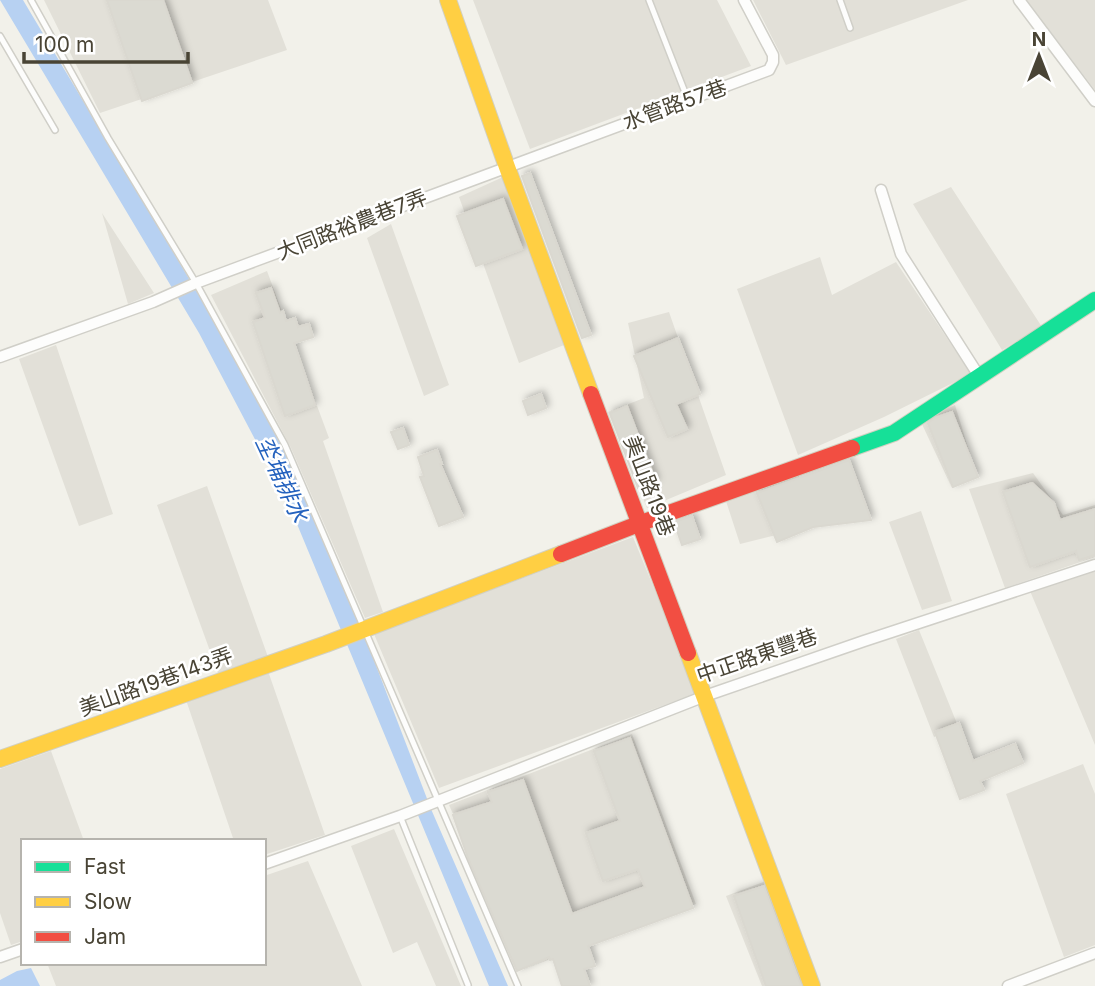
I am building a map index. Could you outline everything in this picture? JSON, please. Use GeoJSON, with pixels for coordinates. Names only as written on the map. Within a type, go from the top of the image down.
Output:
{"type":"FeatureCollection","features":[{"type":"Feature","properties":{"kind":"street","name":"美山路19巷"},"geometry":{"type":"LineString","coordinates":[[448,0],[507,167],[812,986]]}},
{"type":"Feature","properties":{"kind":"street","name":"水管路57巷"},"geometry":{"type":"LineString","coordinates":[[507,167],[769,70],[773,55],[744,0]]}},
{"type":"Feature","properties":{"kind":"street"},"geometry":{"type":"LineString","coordinates":[[1019,0],[1095,101]]}},
{"type":"Feature","properties":{"kind":"street","name":"大同路裕農巷7弄"},"geometry":{"type":"LineString","coordinates":[[0,357],[153,302],[507,167]]}},
{"type":"Feature","properties":{"kind":"street"},"geometry":{"type":"LineString","coordinates":[[881,190],[901,254],[979,376]]}},
{"type":"Feature","properties":{"kind":"street"},"geometry":{"type":"LineString","coordinates":[[365,629],[640,523],[894,433],[1095,300]]}},
{"type":"Feature","properties":{"kind":"street","name":"中正路東豐巷"},"geometry":{"type":"LineString","coordinates":[[266,863],[400,816],[705,696],[1095,565]]}},
{"type":"Feature","properties":{"kind":"street","name":"美山路19巷143弄"},"geometry":{"type":"LineString","coordinates":[[0,759],[365,629]]}},
{"type":"Feature","properties":{"kind":"street"},"geometry":{"type":"LineString","coordinates":[[0,957],[21,950]]}},
{"type":"Feature","properties":{"kind":"street"},"geometry":{"type":"LineString","coordinates":[[1008,986],[1095,953]]}},
{"type":"Feature","properties":{"kind":"lane"},"geometry":{"type":"LineString","coordinates":[[31,0],[108,138],[196,284],[285,445],[518,986]]}},
{"type":"Feature","properties":{"kind":"lane"},"geometry":{"type":"LineString","coordinates":[[649,0],[688,100]]}},
{"type":"Feature","properties":{"kind":"lane"},"geometry":{"type":"LineString","coordinates":[[840,0],[850,28]]}},
{"type":"Feature","properties":{"kind":"lane"},"geometry":{"type":"LineString","coordinates":[[0,36],[55,130]]}},
{"type":"Feature","properties":{"kind":"lane"},"geometry":{"type":"LineString","coordinates":[[400,816],[468,985]]}},
{"type":"Feature","properties":{"kind":"shaded area"},"geometry":{"type":"Polygon","coordinates":[[[44,0],[268,0],[287,50],[100,113],[44,0]]]}},
{"type":"Feature","properties":{"kind":"shaded area"},"geometry":{"type":"Polygon","coordinates":[[[473,0],[717,0],[751,66],[530,149],[473,0]]]}},
{"type":"Feature","properties":{"kind":"shaded area"},"geometry":{"type":"Polygon","coordinates":[[[753,0],[968,0],[786,65],[753,0]]]}},
{"type":"Feature","properties":{"kind":"shaded area"},"geometry":{"type":"Polygon","coordinates":[[[1026,0],[1095,0],[1095,90],[1026,0]]]}},
{"type":"Feature","properties":{"kind":"shaded area"},"geometry":{"type":"Polygon","coordinates":[[[503,177],[564,345],[519,363],[459,197],[503,177]]]}},
{"type":"Feature","properties":{"kind":"shaded area"},"geometry":{"type":"Polygon","coordinates":[[[951,187],[1042,327],[1002,350],[913,204],[951,187]]]}},
{"type":"Feature","properties":{"kind":"shaded area"},"geometry":{"type":"Polygon","coordinates":[[[102,213],[154,293],[128,304],[102,213]]]}},
{"type":"Feature","properties":{"kind":"shaded area"},"geometry":{"type":"Polygon","coordinates":[[[391,224],[449,385],[424,396],[367,238],[391,224]]]}},
{"type":"Feature","properties":{"kind":"shaded area"},"geometry":{"type":"Polygon","coordinates":[[[820,257],[832,295],[896,262],[971,374],[798,455],[737,289],[820,257]]]}},
{"type":"Feature","properties":{"kind":"shaded area"},"geometry":{"type":"Polygon","coordinates":[[[267,271],[329,438],[323,441],[383,612],[365,618],[291,448],[211,295],[267,271]]]}},
{"type":"Feature","properties":{"kind":"shaded area"},"geometry":{"type":"Polygon","coordinates":[[[669,312],[726,475],[647,508],[608,412],[644,398],[628,323],[669,312]]]}},
{"type":"Feature","properties":{"kind":"shaded area"},"geometry":{"type":"Polygon","coordinates":[[[56,345],[113,514],[79,526],[19,359],[56,345]]]}},
{"type":"Feature","properties":{"kind":"shaded area"},"geometry":{"type":"Polygon","coordinates":[[[955,405],[977,477],[952,488],[920,420],[955,405]]]}},
{"type":"Feature","properties":{"kind":"shaded area"},"geometry":{"type":"Polygon","coordinates":[[[797,471],[816,525],[740,544],[725,498],[797,471]]]}},
{"type":"Feature","properties":{"kind":"shaded area"},"geometry":{"type":"Polygon","coordinates":[[[1033,473],[1063,515],[1095,505],[1095,557],[1005,588],[969,489],[1033,473]]]}},
{"type":"Feature","properties":{"kind":"shaded area"},"geometry":{"type":"Polygon","coordinates":[[[207,486],[268,657],[218,673],[157,505],[207,486]]]}},
{"type":"Feature","properties":{"kind":"shaded area"},"geometry":{"type":"Polygon","coordinates":[[[921,511],[952,601],[922,610],[889,522],[921,511]]]}},
{"type":"Feature","properties":{"kind":"shaded area"},"geometry":{"type":"Polygon","coordinates":[[[633,537],[697,693],[439,788],[374,634],[633,537]]]}},
{"type":"Feature","properties":{"kind":"shaded area"},"geometry":{"type":"Polygon","coordinates":[[[1095,570],[1095,745],[1030,591],[1095,570]]]}},
{"type":"Feature","properties":{"kind":"shaded area"},"geometry":{"type":"Polygon","coordinates":[[[919,630],[958,726],[934,737],[896,639],[919,630]]]}},
{"type":"Feature","properties":{"kind":"shaded area"},"geometry":{"type":"Polygon","coordinates":[[[268,671],[325,835],[266,854],[266,839],[233,839],[186,700],[268,671]]]}},
{"type":"Feature","properties":{"kind":"shaded area"},"geometry":{"type":"Polygon","coordinates":[[[632,734],[696,904],[524,969],[449,805],[632,734]]]}},
{"type":"Feature","properties":{"kind":"shaded area"},"geometry":{"type":"Polygon","coordinates":[[[51,751],[83,839],[21,839],[21,942],[11,945],[0,913],[0,769],[51,751]]]}},
{"type":"Feature","properties":{"kind":"shaded area"},"geometry":{"type":"Polygon","coordinates":[[[1083,764],[1095,794],[1095,945],[1064,957],[1006,794],[1083,764]]]}},
{"type":"Feature","properties":{"kind":"shaded area"},"geometry":{"type":"Polygon","coordinates":[[[394,829],[461,986],[436,986],[417,942],[393,953],[351,846],[394,829]]]}},
{"type":"Feature","properties":{"kind":"shaded area"},"geometry":{"type":"Polygon","coordinates":[[[308,861],[362,986],[56,986],[48,965],[266,965],[266,875],[308,861]]]}},
{"type":"Feature","properties":{"kind":"shaded area"},"geometry":{"type":"Polygon","coordinates":[[[769,880],[805,986],[762,986],[726,896],[769,880]]]}},
{"type":"Feature","properties":{"kind":"water","name":"坔埔排水"},"geometry":{"type":"Polygon","coordinates":[[[0,0],[23,0],[266,408],[349,595],[431,809],[508,986],[489,986],[287,500],[199,333],[0,0]]]}},
{"type":"Feature","properties":{"kind":"water"},"geometry":{"type":"Polygon","coordinates":[[[31,968],[40,986],[0,986],[0,980],[17,971],[31,968]]]}},
{"type":"Feature","properties":{"kind":"building"},"geometry":{"type":"Polygon","coordinates":[[[107,0],[163,0],[192,83],[142,101],[107,0]]]}},
{"type":"Feature","properties":{"kind":"building"},"geometry":{"type":"Polygon","coordinates":[[[530,173],[591,335],[582,338],[522,176],[530,173]]]}},
{"type":"Feature","properties":{"kind":"building"},"geometry":{"type":"Polygon","coordinates":[[[503,199],[522,249],[476,266],[457,216],[503,199]]]}},
{"type":"Feature","properties":{"kind":"building"},"geometry":{"type":"Polygon","coordinates":[[[271,288],[280,313],[283,311],[286,321],[295,318],[298,327],[309,324],[313,337],[294,343],[315,405],[285,416],[253,322],[265,318],[256,293],[271,288]]]}},
{"type":"Feature","properties":{"kind":"building"},"geometry":{"type":"Polygon","coordinates":[[[678,338],[700,394],[676,404],[687,429],[668,437],[634,356],[678,338]]]}},
{"type":"Feature","properties":{"kind":"building"},"geometry":{"type":"Polygon","coordinates":[[[541,394],[546,408],[528,415],[523,401],[541,394]]]}},
{"type":"Feature","properties":{"kind":"building"},"geometry":{"type":"Polygon","coordinates":[[[627,406],[656,482],[638,488],[610,413],[627,406]]]}},
{"type":"Feature","properties":{"kind":"building"},"geometry":{"type":"Polygon","coordinates":[[[952,412],[978,477],[953,487],[928,423],[952,412]]]}},
{"type":"Feature","properties":{"kind":"building"},"geometry":{"type":"Polygon","coordinates":[[[403,428],[409,445],[398,449],[391,432],[403,428]]]}},
{"type":"Feature","properties":{"kind":"building"},"geometry":{"type":"Polygon","coordinates":[[[437,450],[440,464],[463,517],[439,526],[420,477],[424,476],[418,457],[437,450]]]}},
{"type":"Feature","properties":{"kind":"building"},"geometry":{"type":"Polygon","coordinates":[[[849,460],[871,520],[813,527],[777,542],[757,493],[849,460]]]}},
{"type":"Feature","properties":{"kind":"building"},"geometry":{"type":"Polygon","coordinates":[[[1032,483],[1054,503],[1060,520],[1095,509],[1095,555],[1079,560],[1076,551],[1030,567],[1003,492],[1032,483]]]}},
{"type":"Feature","properties":{"kind":"building"},"geometry":{"type":"Polygon","coordinates":[[[692,516],[700,539],[682,545],[674,522],[692,516]]]}},
{"type":"Feature","properties":{"kind":"building"},"geometry":{"type":"Polygon","coordinates":[[[959,723],[973,761],[1015,744],[1023,763],[980,781],[984,790],[960,799],[935,732],[959,723]]]}},
{"type":"Feature","properties":{"kind":"building"},"geometry":{"type":"Polygon","coordinates":[[[630,738],[693,908],[588,946],[595,966],[584,969],[590,986],[562,986],[553,959],[550,960],[549,957],[517,971],[468,858],[453,815],[492,802],[488,792],[523,780],[572,914],[645,887],[638,869],[603,881],[586,833],[620,821],[594,751],[630,738]]]}},
{"type":"Feature","properties":{"kind":"building"},"geometry":{"type":"Polygon","coordinates":[[[764,886],[801,986],[766,986],[734,896],[764,886]]]}},
{"type":"Feature","properties":{"kind":"traffic: fast"},"geometry":{"type":"LineString","coordinates":[[852,448],[894,433],[1095,300]]}},
{"type":"Feature","properties":{"kind":"traffic: slow"},"geometry":{"type":"LineString","coordinates":[[448,0],[591,394]]}},
{"type":"Feature","properties":{"kind":"traffic: slow"},"geometry":{"type":"LineString","coordinates":[[0,759],[326,644],[561,554]]}},
{"type":"Feature","properties":{"kind":"traffic: slow"},"geometry":{"type":"LineString","coordinates":[[688,653],[812,986]]}},
{"type":"Feature","properties":{"kind":"traffic: jam"},"geometry":{"type":"LineString","coordinates":[[591,394],[688,653]]}},
{"type":"Feature","properties":{"kind":"traffic: jam"},"geometry":{"type":"LineString","coordinates":[[561,554],[852,448]]}}]}
